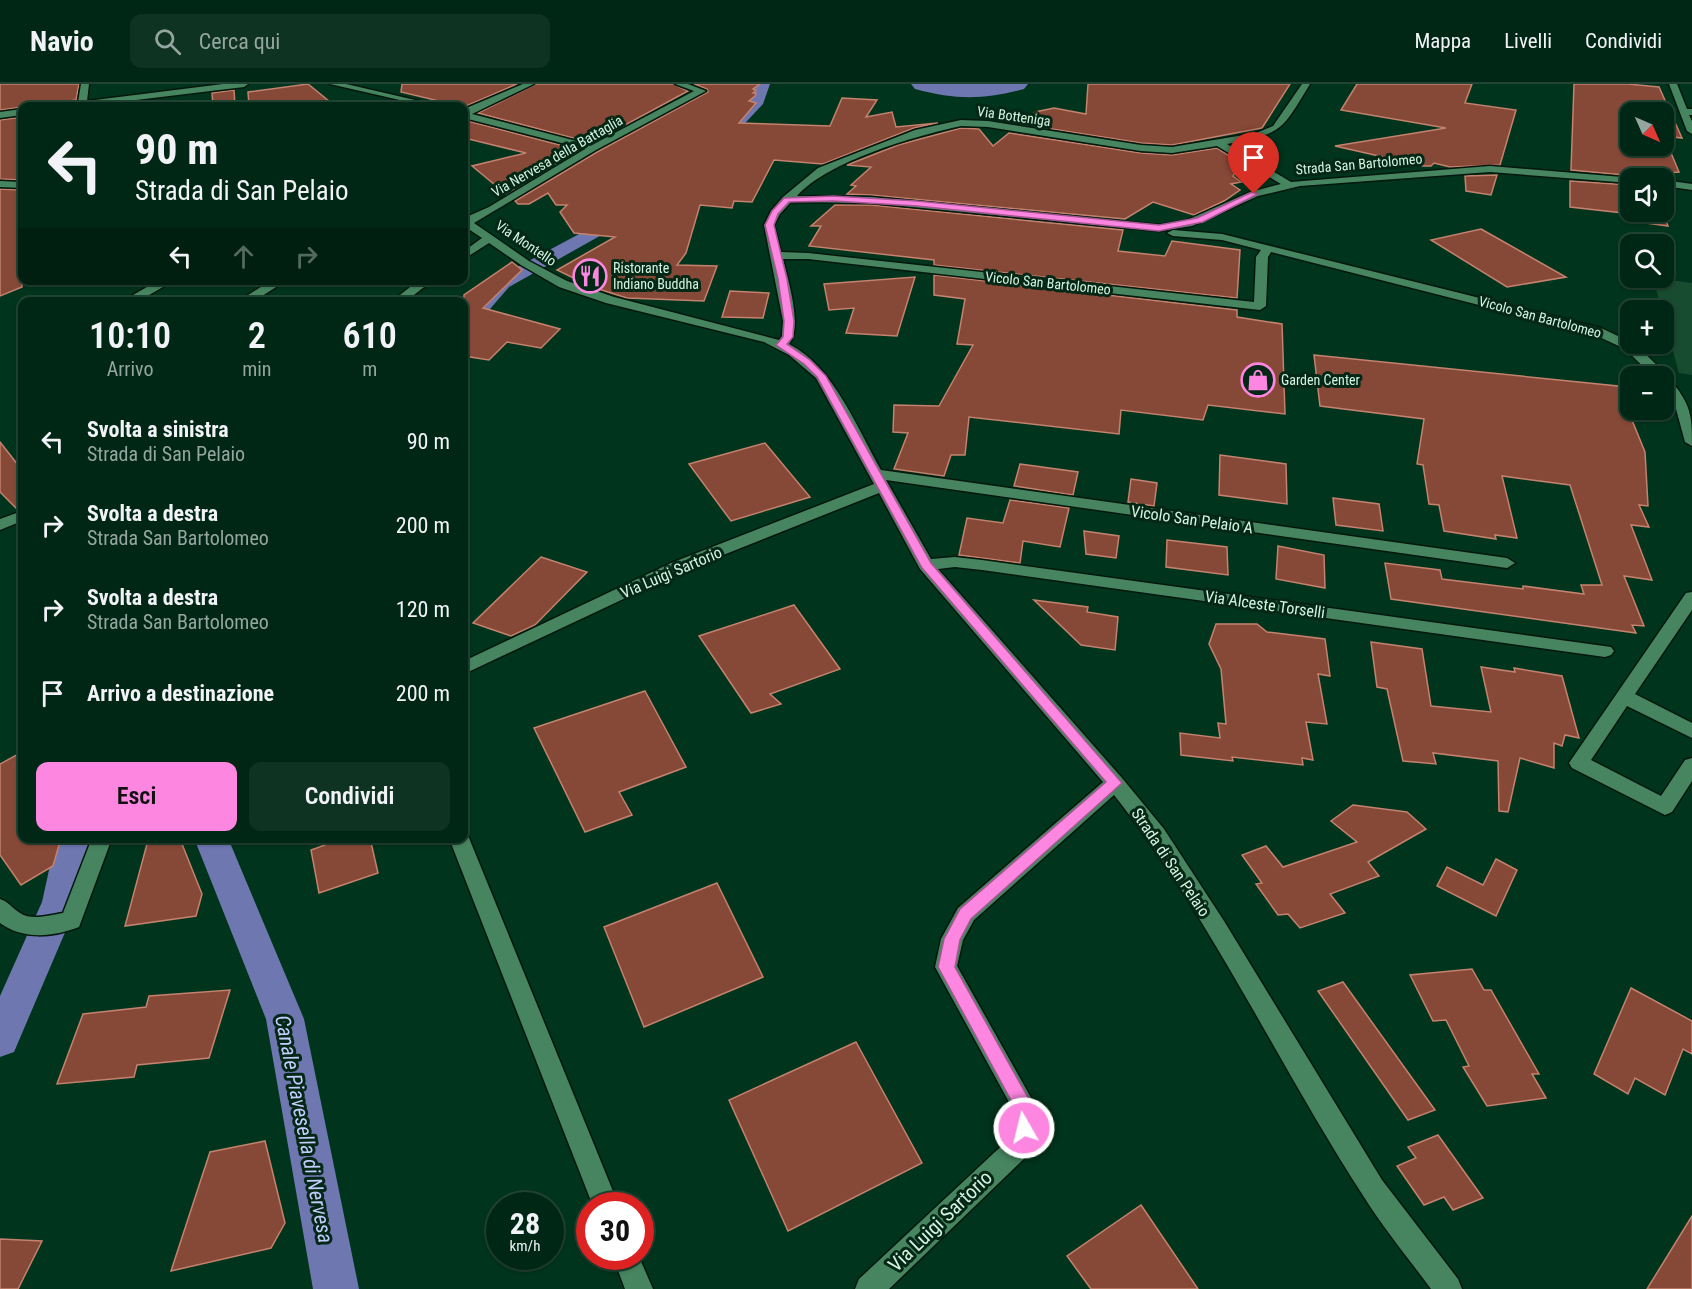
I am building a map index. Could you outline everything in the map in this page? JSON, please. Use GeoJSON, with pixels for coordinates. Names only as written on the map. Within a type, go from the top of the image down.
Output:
{"type":"FeatureCollection","features":[{"type":"Feature","properties":{"kind":"street"},"geometry":{"type":"LineString","coordinates":[[82,102],[85,84]]}},
{"type":"Feature","properties":{"kind":"street"},"geometry":{"type":"LineString","coordinates":[[105,102],[244,84]]}},
{"type":"Feature","properties":{"kind":"street"},"geometry":{"type":"LineString","coordinates":[[334,84],[363,96],[406,102]]}},
{"type":"Feature","properties":{"kind":"street"},"geometry":{"type":"LineString","coordinates":[[468,112],[530,84]]}},
{"type":"Feature","properties":{"kind":"street","name":"Via Nervesa della Battaglia"},"geometry":{"type":"LineString","coordinates":[[468,220],[493,209],[592,148],[702,91],[679,84]]}},
{"type":"Feature","properties":{"kind":"street","name":"Via Botteniga"},"geometry":{"type":"LineString","coordinates":[[787,199],[811,177],[831,165],[905,136],[951,124],[988,124],[1142,148],[1181,149],[1260,135],[1276,128],[1306,84]]}},
{"type":"Feature","properties":{"kind":"street"},"geometry":{"type":"LineString","coordinates":[[1673,84],[1688,112],[1692,131]]}},
{"type":"Feature","properties":{"kind":"street"},"geometry":{"type":"LineString","coordinates":[[0,115],[18,113]]}},
{"type":"Feature","properties":{"kind":"street"},"geometry":{"type":"LineString","coordinates":[[468,116],[592,148]]}},
{"type":"Feature","properties":{"kind":"street"},"geometry":{"type":"LineString","coordinates":[[1218,143],[1289,185]]}},
{"type":"Feature","properties":{"kind":"street","name":"Strada San Bartolomeo"},"geometry":{"type":"LineString","coordinates":[[787,199],[883,201],[1159,228],[1188,224],[1254,194],[1289,185],[1378,176],[1490,169],[1620,179]]}},
{"type":"Feature","properties":{"kind":"street"},"geometry":{"type":"LineString","coordinates":[[0,184],[18,185]]}},
{"type":"Feature","properties":{"kind":"street"},"geometry":{"type":"LineString","coordinates":[[1674,184],[1692,187]]}},
{"type":"Feature","properties":{"kind":"street"},"geometry":{"type":"LineString","coordinates":[[781,345],[788,337],[790,330],[782,279],[769,225],[775,213],[787,199]]}},
{"type":"Feature","properties":{"kind":"street","name":"Via Montello"},"geometry":{"type":"LineString","coordinates":[[468,223],[543,275],[563,284],[610,300],[754,335],[781,345]]}},
{"type":"Feature","properties":{"kind":"street","name":"Vicolo San Bartolomeo"},"geometry":{"type":"LineString","coordinates":[[1133,226],[1143,230],[1222,237],[1597,331],[1630,346],[1650,366]]}},
{"type":"Feature","properties":{"kind":"street"},"geometry":{"type":"LineString","coordinates":[[468,253],[489,238]]}},
{"type":"Feature","properties":{"kind":"street","name":"Vicolo San Bartolomeo"},"geometry":{"type":"LineString","coordinates":[[776,255],[808,256],[1260,306],[1262,257],[1268,248]]}},
{"type":"Feature","properties":{"kind":"street"},"geometry":{"type":"LineString","coordinates":[[137,297],[160,285]]}},
{"type":"Feature","properties":{"kind":"street"},"geometry":{"type":"LineString","coordinates":[[252,297],[272,285]]}},
{"type":"Feature","properties":{"kind":"street"},"geometry":{"type":"LineString","coordinates":[[404,297],[421,285]]}},
{"type":"Feature","properties":{"kind":"street","name":"Strada di San Pelaio"},"geometry":{"type":"LineString","coordinates":[[781,345],[807,362],[821,376],[926,565],[1115,783],[1157,835],[1373,1189],[1448,1289]]}},
{"type":"Feature","properties":{"kind":"street"},"geometry":{"type":"LineString","coordinates":[[1674,393],[1687,416],[1692,442]]}},
{"type":"Feature","properties":{"kind":"street","name":"Vicolo San Pelaio A"},"geometry":{"type":"LineString","coordinates":[[879,480],[1507,563]]}},
{"type":"Feature","properties":{"kind":"street","name":"Via Luigi Sartorio"},"geometry":{"type":"LineString","coordinates":[[468,666],[677,567],[879,480]]}},
{"type":"Feature","properties":{"kind":"street"},"geometry":{"type":"LineString","coordinates":[[0,525],[18,518]]}},
{"type":"Feature","properties":{"kind":"street","name":"Via Alceste Torselli"},"geometry":{"type":"LineString","coordinates":[[926,565],[955,562],[982,565],[1605,651]]}},
{"type":"Feature","properties":{"kind":"street"},"geometry":{"type":"LineString","coordinates":[[1692,597],[1579,762],[1665,807],[1692,765]]}},
{"type":"Feature","properties":{"kind":"street"},"geometry":{"type":"LineString","coordinates":[[1625,698],[1692,730]]}},
{"type":"Feature","properties":{"kind":"street","name":"Via Luigi Sartorio"},"geometry":{"type":"LineString","coordinates":[[869,1289],[1021,1144],[1027,1112],[946,967],[952,939],[966,914],[1115,783]]}},
{"type":"Feature","properties":{"kind":"street"},"geometry":{"type":"LineString","coordinates":[[0,908],[17,925],[71,921],[100,843]]}},
{"type":"Feature","properties":{"kind":"street"},"geometry":{"type":"LineString","coordinates":[[461,843],[600,1192]]}},
{"type":"Feature","properties":{"kind":"street"},"geometry":{"type":"LineString","coordinates":[[631,1270],[639,1289]]}},
{"type":"Feature","properties":{"kind":"green space"},"geometry":{"type":"Polygon","coordinates":[[[1674,280],[1692,283],[1692,375],[1679,373],[1674,354],[1674,300],[1659,300],[1656,288],[1674,288],[1674,280]]]}},
{"type":"Feature","properties":{"kind":"building"},"geometry":{"type":"Polygon","coordinates":[[[0,84],[79,84],[76,100],[18,102],[18,108],[0,110],[0,84]]]}},
{"type":"Feature","properties":{"kind":"building"},"geometry":{"type":"Polygon","coordinates":[[[308,84],[330,102],[249,102],[248,92],[308,84]]]}},
{"type":"Feature","properties":{"kind":"building"},"geometry":{"type":"Polygon","coordinates":[[[402,84],[517,84],[468,105],[468,102],[443,102],[401,92],[402,84]]]}},
{"type":"Feature","properties":{"kind":"building"},"geometry":{"type":"Polygon","coordinates":[[[536,84],[673,84],[688,91],[592,143],[478,113],[536,84]]]}},
{"type":"Feature","properties":{"kind":"building"},"geometry":{"type":"Polygon","coordinates":[[[694,84],[760,84],[753,89],[756,90],[753,93],[756,93],[755,96],[749,101],[756,103],[739,123],[830,126],[842,98],[877,100],[866,117],[892,112],[896,127],[938,123],[914,128],[823,164],[774,160],[752,202],[734,201],[732,208],[700,205],[686,253],[677,265],[717,266],[704,301],[627,298],[592,287],[557,270],[615,237],[574,233],[560,212],[567,205],[556,205],[548,193],[529,204],[518,204],[515,201],[597,152],[708,92],[707,89],[694,84]]]}},
{"type":"Feature","properties":{"kind":"building"},"geometry":{"type":"Polygon","coordinates":[[[1088,84],[1290,84],[1262,128],[1172,145],[1141,143],[1020,124],[1035,112],[1054,108],[1086,114],[1088,84]]]}},
{"type":"Feature","properties":{"kind":"building"},"geometry":{"type":"Polygon","coordinates":[[[1357,84],[1472,84],[1465,103],[1516,110],[1500,165],[1450,167],[1434,163],[1431,166],[1423,166],[1335,146],[1446,128],[1341,110],[1357,84]]]}},
{"type":"Feature","properties":{"kind":"building"},"geometry":{"type":"Polygon","coordinates":[[[1574,84],[1628,84],[1659,87],[1666,102],[1620,102],[1620,156],[1672,156],[1679,172],[1674,172],[1674,168],[1620,168],[1620,175],[1571,170],[1574,84]]]}},
{"type":"Feature","properties":{"kind":"building"},"geometry":{"type":"Polygon","coordinates":[[[234,90],[235,102],[213,102],[212,93],[234,90]]]}},
{"type":"Feature","properties":{"kind":"building"},"geometry":{"type":"Polygon","coordinates":[[[18,118],[18,180],[0,179],[0,120],[18,118]]]}},
{"type":"Feature","properties":{"kind":"building"},"geometry":{"type":"Polygon","coordinates":[[[1674,120],[1682,138],[1674,137],[1674,120]]]}},
{"type":"Feature","properties":{"kind":"building"},"geometry":{"type":"Polygon","coordinates":[[[468,121],[579,150],[506,194],[472,166],[526,153],[468,139],[468,121]]]}},
{"type":"Feature","properties":{"kind":"building"},"geometry":{"type":"Polygon","coordinates":[[[961,128],[979,129],[993,146],[1009,133],[1141,153],[1172,155],[1217,148],[1241,163],[1233,176],[1241,182],[1231,184],[1240,190],[1224,201],[1194,215],[1153,202],[1125,219],[847,194],[856,186],[851,185],[871,167],[847,165],[898,145],[961,128]]]}},
{"type":"Feature","properties":{"kind":"building"},"geometry":{"type":"Polygon","coordinates":[[[1497,175],[1491,195],[1466,191],[1465,176],[1497,175]]]}},
{"type":"Feature","properties":{"kind":"building"},"geometry":{"type":"Polygon","coordinates":[[[1570,181],[1620,184],[1620,213],[1570,207],[1570,181]]]}},
{"type":"Feature","properties":{"kind":"building"},"geometry":{"type":"Polygon","coordinates":[[[0,189],[18,190],[18,285],[22,287],[0,296],[0,189]]]}},
{"type":"Feature","properties":{"kind":"building"},"geometry":{"type":"Polygon","coordinates":[[[835,205],[871,205],[1123,230],[1118,251],[1165,256],[1172,241],[1240,250],[1237,298],[934,265],[934,260],[809,246],[821,226],[811,226],[835,205]]]}},
{"type":"Feature","properties":{"kind":"building"},"geometry":{"type":"Polygon","coordinates":[[[1639,222],[1667,222],[1668,226],[1639,222]]]}},
{"type":"Feature","properties":{"kind":"building"},"geometry":{"type":"Polygon","coordinates":[[[1481,229],[1566,277],[1507,287],[1431,240],[1481,229]]]}},
{"type":"Feature","properties":{"kind":"building"},"geometry":{"type":"Polygon","coordinates":[[[512,262],[522,270],[483,308],[560,329],[541,348],[507,342],[489,360],[468,357],[468,297],[464,295],[512,262]]]}},
{"type":"Feature","properties":{"kind":"building"},"geometry":{"type":"Polygon","coordinates":[[[934,275],[1237,310],[1237,317],[1282,324],[1285,414],[1208,405],[1203,420],[1121,410],[1119,434],[969,417],[965,455],[951,455],[944,476],[894,469],[908,433],[893,432],[894,405],[939,406],[973,345],[957,344],[965,299],[934,295],[934,275]]]}},
{"type":"Feature","properties":{"kind":"building"},"geometry":{"type":"Polygon","coordinates":[[[915,277],[897,336],[846,333],[854,308],[829,310],[824,284],[915,277]]]}},
{"type":"Feature","properties":{"kind":"building"},"geometry":{"type":"Polygon","coordinates":[[[730,291],[769,293],[763,318],[722,317],[730,291]]]}},
{"type":"Feature","properties":{"kind":"building"},"geometry":{"type":"Polygon","coordinates":[[[1314,355],[1618,386],[1620,420],[1632,420],[1645,452],[1648,506],[1639,505],[1649,527],[1631,525],[1652,580],[1624,576],[1644,626],[1632,625],[1636,633],[1391,599],[1385,563],[1440,570],[1442,579],[1523,589],[1523,586],[1584,594],[1581,585],[1602,585],[1570,485],[1502,476],[1517,538],[1495,535],[1496,539],[1444,531],[1439,505],[1429,504],[1423,465],[1417,464],[1424,419],[1320,406],[1314,355]]]}},
{"type":"Feature","properties":{"kind":"building"},"geometry":{"type":"Polygon","coordinates":[[[0,442],[18,465],[18,510],[0,492],[0,442]]]}},
{"type":"Feature","properties":{"kind":"building"},"geometry":{"type":"Polygon","coordinates":[[[765,443],[810,497],[731,521],[689,464],[765,443]]]}},
{"type":"Feature","properties":{"kind":"building"},"geometry":{"type":"Polygon","coordinates":[[[1220,455],[1286,464],[1287,504],[1219,495],[1220,455]]]}},
{"type":"Feature","properties":{"kind":"building"},"geometry":{"type":"Polygon","coordinates":[[[1020,464],[1078,472],[1073,495],[1014,486],[1020,464]]]}},
{"type":"Feature","properties":{"kind":"building"},"geometry":{"type":"Polygon","coordinates":[[[1131,479],[1157,483],[1154,506],[1128,502],[1131,479]]]}},
{"type":"Feature","properties":{"kind":"building"},"geometry":{"type":"Polygon","coordinates":[[[1333,498],[1379,504],[1383,531],[1336,525],[1333,498]]]}},
{"type":"Feature","properties":{"kind":"building"},"geometry":{"type":"Polygon","coordinates":[[[1010,500],[1069,508],[1060,547],[1023,541],[1020,563],[959,555],[967,518],[1003,523],[1010,500]]]}},
{"type":"Feature","properties":{"kind":"building"},"geometry":{"type":"Polygon","coordinates":[[[1084,531],[1119,536],[1116,558],[1086,554],[1084,531]]]}},
{"type":"Feature","properties":{"kind":"building"},"geometry":{"type":"Polygon","coordinates":[[[1167,540],[1227,547],[1228,575],[1166,567],[1167,540]]]}},
{"type":"Feature","properties":{"kind":"building"},"geometry":{"type":"Polygon","coordinates":[[[1278,546],[1324,555],[1325,588],[1276,579],[1278,546]]]}},
{"type":"Feature","properties":{"kind":"building"},"geometry":{"type":"Polygon","coordinates":[[[541,557],[587,572],[535,625],[511,636],[473,623],[541,557]]]}},
{"type":"Feature","properties":{"kind":"building"},"geometry":{"type":"Polygon","coordinates":[[[1034,600],[1088,607],[1087,612],[1118,617],[1115,650],[1081,645],[1034,600]]]}},
{"type":"Feature","properties":{"kind":"building"},"geometry":{"type":"Polygon","coordinates":[[[794,605],[840,669],[770,694],[781,704],[751,713],[699,636],[794,605]]]}},
{"type":"Feature","properties":{"kind":"building"},"geometry":{"type":"Polygon","coordinates":[[[1216,624],[1257,624],[1267,632],[1325,639],[1330,676],[1318,674],[1327,724],[1306,722],[1313,760],[1302,758],[1303,765],[1232,757],[1233,761],[1181,755],[1180,733],[1220,738],[1218,723],[1226,724],[1221,669],[1209,644],[1216,624]]]}},
{"type":"Feature","properties":{"kind":"building"},"geometry":{"type":"Polygon","coordinates":[[[1371,642],[1422,649],[1431,706],[1491,712],[1481,667],[1515,672],[1514,668],[1562,676],[1579,738],[1565,735],[1562,746],[1554,743],[1554,768],[1520,758],[1508,812],[1499,811],[1498,761],[1433,753],[1436,764],[1403,761],[1387,689],[1377,687],[1371,642]]]}},
{"type":"Feature","properties":{"kind":"building"},"geometry":{"type":"Polygon","coordinates":[[[645,691],[686,767],[619,792],[632,815],[585,832],[534,728],[645,691]]]}},
{"type":"Feature","properties":{"kind":"building"},"geometry":{"type":"Polygon","coordinates":[[[18,754],[18,843],[60,843],[53,866],[21,885],[0,855],[0,764],[18,754]]]}},
{"type":"Feature","properties":{"kind":"building"},"geometry":{"type":"Polygon","coordinates":[[[1353,805],[1407,812],[1426,829],[1368,862],[1379,876],[1330,894],[1345,913],[1300,928],[1288,914],[1278,915],[1256,884],[1262,883],[1242,855],[1266,846],[1283,867],[1357,842],[1331,821],[1353,805]]]}},
{"type":"Feature","properties":{"kind":"building"},"geometry":{"type":"Polygon","coordinates":[[[182,843],[202,894],[196,916],[125,926],[147,844],[182,843]]]}},
{"type":"Feature","properties":{"kind":"building"},"geometry":{"type":"Polygon","coordinates":[[[324,843],[371,843],[378,873],[319,893],[311,850],[325,845],[324,843]]]}},
{"type":"Feature","properties":{"kind":"building"},"geometry":{"type":"Polygon","coordinates":[[[1496,859],[1517,870],[1496,916],[1437,886],[1447,867],[1483,885],[1496,859]]]}},
{"type":"Feature","properties":{"kind":"building"},"geometry":{"type":"Polygon","coordinates":[[[717,883],[763,977],[644,1027],[604,927],[717,883]]]}},
{"type":"Feature","properties":{"kind":"building"},"geometry":{"type":"Polygon","coordinates":[[[1472,969],[1484,990],[1491,990],[1539,1074],[1532,1074],[1546,1098],[1487,1106],[1463,1067],[1469,1066],[1446,1020],[1433,1021],[1410,975],[1472,969]]]}},
{"type":"Feature","properties":{"kind":"building"},"geometry":{"type":"Polygon","coordinates":[[[1343,982],[1435,1110],[1408,1120],[1318,991],[1343,982]]]}},
{"type":"Feature","properties":{"kind":"building"},"geometry":{"type":"Polygon","coordinates":[[[1631,988],[1692,1021],[1692,1054],[1683,1049],[1665,1095],[1635,1078],[1628,1094],[1594,1074],[1631,988]]]}},
{"type":"Feature","properties":{"kind":"building"},"geometry":{"type":"Polygon","coordinates":[[[230,990],[209,1058],[137,1065],[134,1077],[57,1084],[83,1014],[146,1007],[149,996],[230,990]]]}},
{"type":"Feature","properties":{"kind":"building"},"geometry":{"type":"Polygon","coordinates":[[[856,1042],[922,1163],[788,1231],[729,1100],[856,1042]]]}},
{"type":"Feature","properties":{"kind":"building"},"geometry":{"type":"Polygon","coordinates":[[[1438,1135],[1483,1198],[1453,1210],[1444,1197],[1424,1205],[1397,1166],[1416,1158],[1408,1147],[1438,1135]]]}},
{"type":"Feature","properties":{"kind":"building"},"geometry":{"type":"Polygon","coordinates":[[[265,1141],[285,1223],[271,1248],[171,1271],[210,1152],[265,1141]]]}},
{"type":"Feature","properties":{"kind":"building"},"geometry":{"type":"Polygon","coordinates":[[[1141,1205],[1198,1289],[1091,1289],[1067,1256],[1141,1205]]]}},
{"type":"Feature","properties":{"kind":"building"},"geometry":{"type":"Polygon","coordinates":[[[1692,1216],[1692,1289],[1647,1289],[1692,1216]]]}},
{"type":"Feature","properties":{"kind":"building"},"geometry":{"type":"Polygon","coordinates":[[[0,1239],[42,1241],[18,1289],[0,1289],[0,1239]]]}},
{"type":"Feature","properties":{"kind":"waterway","name":"Canale Piavesella di Nervesa"},"geometry":{"type":"LineString","coordinates":[[727,133],[758,101],[763,84]]}},
{"type":"Feature","properties":{"kind":"waterway"},"geometry":{"type":"LineString","coordinates":[[924,84],[970,91],[1015,84]]}},
{"type":"Feature","properties":{"kind":"waterway","name":"Canale Piavesella di Nervesa"},"geometry":{"type":"LineString","coordinates":[[468,322],[502,283],[624,215]]}},
{"type":"Feature","properties":{"kind":"waterway","name":"Canale Piavesella di Nervesa"},"geometry":{"type":"LineString","coordinates":[[0,1039],[60,902],[72,843]]}},
{"type":"Feature","properties":{"kind":"waterway","name":"Canale Piavesella di Nervesa"},"geometry":{"type":"LineString","coordinates":[[213,843],[285,1019],[336,1289]]}},
{"type":"Feature","properties":{"kind":"place","name":"Ristorante Indiano Buddha"},"geometry":{"type":"Point","coordinates":[590,276]}},
{"type":"Feature","properties":{"kind":"place","name":"Garden Center"},"geometry":{"type":"Point","coordinates":[1258,380]}},
{"type":"Feature","properties":{"kind":"route"},"geometry":{"type":"LineString","coordinates":[[1024,1128],[1027,1112],[946,967],[952,939],[966,914],[1115,783],[926,565],[821,376],[807,362],[781,345],[788,337],[790,330],[782,279],[769,225],[775,213],[787,199],[833,199],[917,204],[1159,228],[1179,226],[1200,220],[1254,194]]}}]}
